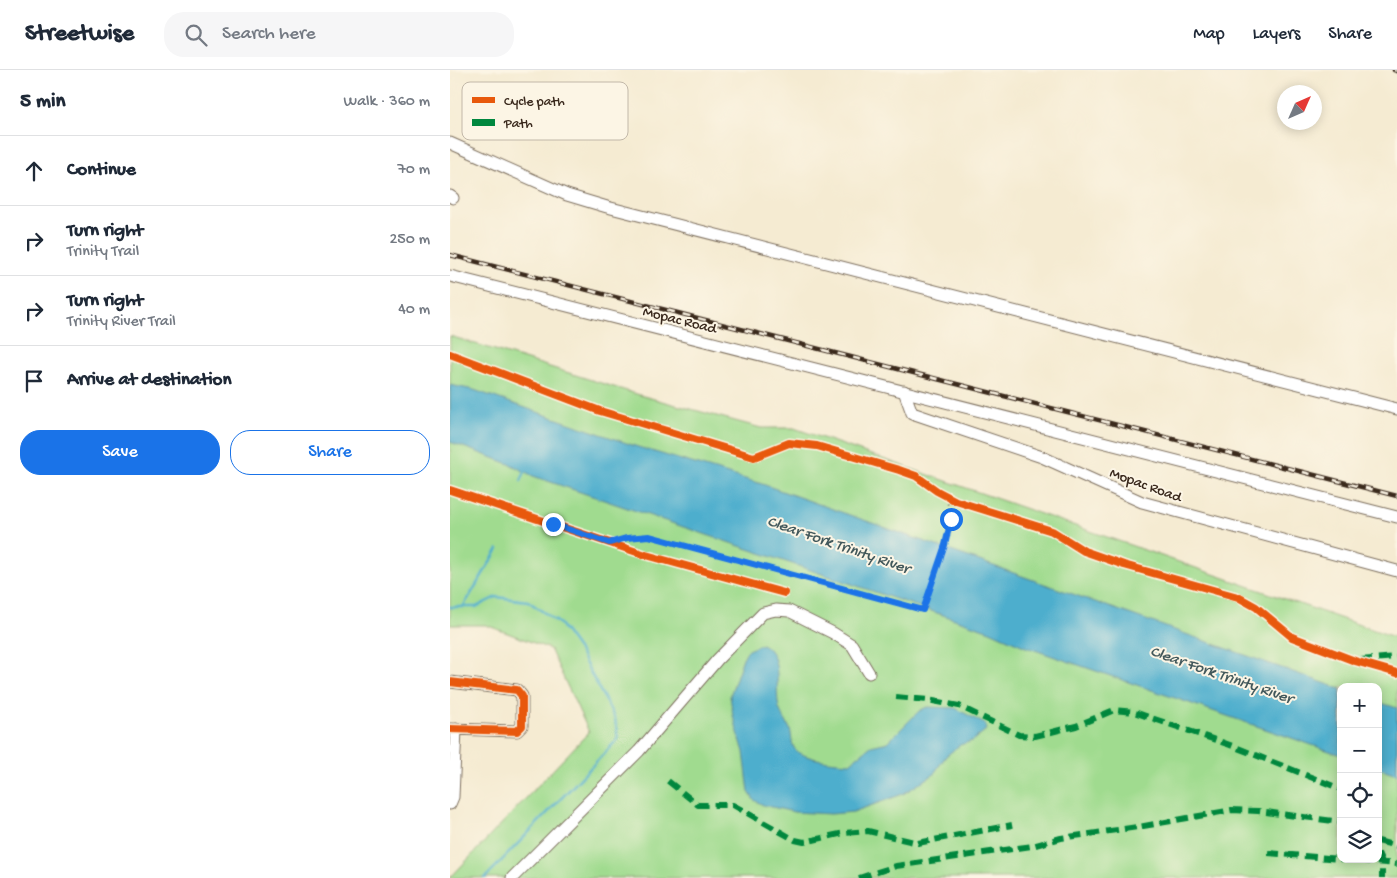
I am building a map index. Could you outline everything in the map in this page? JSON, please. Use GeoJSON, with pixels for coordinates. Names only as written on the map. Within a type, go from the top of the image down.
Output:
{"type":"FeatureCollection","features":[{"type":"Feature","properties":{"kind":"street"},"geometry":{"type":"LineString","coordinates":[[450,143],[567,195],[606,207],[1397,409]]}},
{"type":"Feature","properties":{"kind":"street","name":"Mopac Road"},"geometry":{"type":"LineString","coordinates":[[450,276],[1397,517]]}},
{"type":"Feature","properties":{"kind":"street","name":"Mopac Road"},"geometry":{"type":"LineString","coordinates":[[904,391],[912,413],[1042,457],[1142,502],[1397,571]]}},
{"type":"Feature","properties":{"kind":"street"},"geometry":{"type":"LineString","coordinates":[[512,878],[640,751],[718,659],[763,613],[776,610],[789,611],[833,633],[852,644],[869,673]]}},
{"type":"Feature","properties":{"kind":"street"},"geometry":{"type":"LineString","coordinates":[[450,682],[517,690],[522,696],[522,726],[517,731],[453,729],[453,797],[450,804]]}},
{"type":"Feature","properties":{"kind":"path"},"geometry":{"type":"LineString","coordinates":[[450,490],[609,543],[784,593]]}},
{"type":"Feature","properties":{"kind":"path"},"geometry":{"type":"LineString","coordinates":[[609,543],[627,538],[649,536],[923,610],[945,545],[951,519],[946,496]]}},
{"type":"Feature","properties":{"kind":"green space"},"geometry":{"type":"Polygon","coordinates":[[[450,336],[643,396],[761,428],[794,428],[1397,638],[1397,878],[450,878],[589,732],[550,649],[486,625],[450,625],[450,336]]]}},
{"type":"Feature","properties":{"kind":"water","name":"Clear Fork Trinity River"},"geometry":{"type":"Polygon","coordinates":[[[450,385],[474,390],[638,447],[762,484],[1337,688],[1337,754],[1026,647],[990,631],[533,476],[512,465],[450,442],[450,385]]]}},
{"type":"Feature","properties":{"kind":"water"},"geometry":{"type":"Polygon","coordinates":[[[762,644],[769,649],[776,664],[779,708],[790,729],[793,746],[798,752],[812,758],[850,763],[871,746],[888,742],[919,711],[927,707],[955,708],[985,724],[986,730],[972,741],[960,745],[946,756],[933,775],[903,794],[853,812],[831,814],[794,812],[763,805],[754,800],[749,792],[744,752],[733,716],[730,696],[743,658],[748,650],[762,644]]]}},
{"type":"Feature","properties":{"kind":"water"},"geometry":{"type":"Polygon","coordinates":[[[1382,703],[1397,708],[1397,774],[1382,769],[1382,703]]]}},
{"type":"Feature","properties":{"kind":"waterway"},"geometry":{"type":"LineString","coordinates":[[521,481],[526,469]]}},
{"type":"Feature","properties":{"kind":"waterway"},"geometry":{"type":"LineString","coordinates":[[463,607],[498,549]]}},
{"type":"Feature","properties":{"kind":"waterway"},"geometry":{"type":"LineString","coordinates":[[450,607],[476,607],[496,597],[528,601],[560,624],[578,649],[615,719],[618,739],[485,878]]}},
{"type":"Feature","properties":{"kind":"railway"},"geometry":{"type":"LineString","coordinates":[[450,255],[1397,496]]}},
{"type":"Feature","properties":{"kind":"marked path"},"geometry":{"type":"LineString","coordinates":[[1360,660],[1397,657]]}},
{"type":"Feature","properties":{"kind":"marked path"},"geometry":{"type":"LineString","coordinates":[[896,697],[928,700],[959,706],[1019,735],[1035,736],[1076,726],[1114,710],[1134,712],[1230,745],[1337,787]]}},
{"type":"Feature","properties":{"kind":"marked path"},"geometry":{"type":"LineString","coordinates":[[668,781],[698,805],[733,805],[795,840],[804,842],[844,833],[868,831],[918,843],[1012,825]]}},
{"type":"Feature","properties":{"kind":"marked path"},"geometry":{"type":"LineString","coordinates":[[859,878],[896,866],[1032,846],[1061,838],[1138,827],[1232,810],[1258,811],[1337,821]]}},
{"type":"Feature","properties":{"kind":"marked path"},"geometry":{"type":"LineString","coordinates":[[1382,842],[1397,846]]}},
{"type":"Feature","properties":{"kind":"marked path"},"geometry":{"type":"LineString","coordinates":[[1268,853],[1337,859]]}},
{"type":"Feature","properties":{"kind":"marked path"},"geometry":{"type":"LineString","coordinates":[[1382,863],[1382,878]]}},
{"type":"Feature","properties":{"kind":"marked path"},"geometry":{"type":"LineString","coordinates":[[1382,863],[1397,864]]}},
{"type":"Feature","properties":{"kind":"cycle path"},"geometry":{"type":"LineString","coordinates":[[450,354],[600,411],[754,457],[789,443],[817,446],[899,470],[916,476],[937,491],[956,501],[1052,531],[1084,551],[1124,565],[1238,597],[1256,607],[1292,637],[1355,661],[1397,673]]}},
{"type":"Feature","properties":{"kind":"cycle path"},"geometry":{"type":"LineString","coordinates":[[450,490],[646,555],[784,593]]}},
{"type":"Feature","properties":{"kind":"cycle path"},"geometry":{"type":"LineString","coordinates":[[450,682],[517,690],[522,696],[522,726],[517,731],[450,729]]}},
{"type":"Feature","properties":{"kind":"route"},"geometry":{"type":"LineString","coordinates":[[553,524],[609,543],[627,538],[649,536],[923,610],[945,545],[951,519]]}}]}
